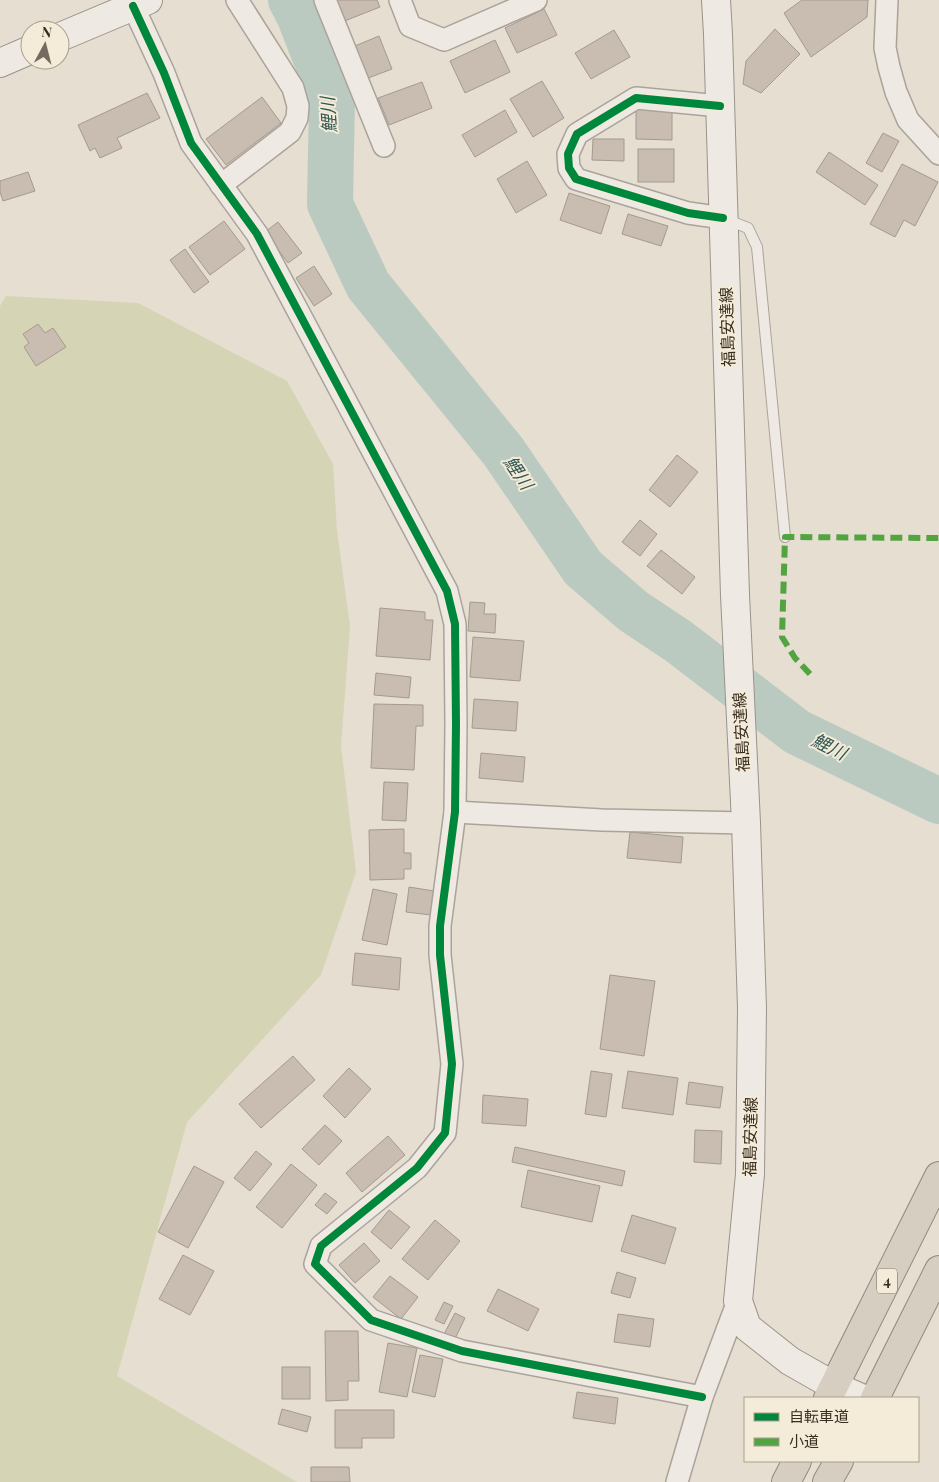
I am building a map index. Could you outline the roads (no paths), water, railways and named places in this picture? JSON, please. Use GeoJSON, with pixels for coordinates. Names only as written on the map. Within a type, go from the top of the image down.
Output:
{"type":"FeatureCollection","features":[{"type":"Feature","properties":{"kind":"highway","name":"4"},"geometry":{"type":"LineString","coordinates":[[831,1392],[939,1176]]}},
{"type":"Feature","properties":{"kind":"highway"},"geometry":{"type":"LineString","coordinates":[[875,1397],[939,1270]]}},
{"type":"Feature","properties":{"kind":"highway"},"geometry":{"type":"LineString","coordinates":[[786,1482],[796,1462]]}},
{"type":"Feature","properties":{"kind":"highway"},"geometry":{"type":"LineString","coordinates":[[827,1482],[838,1462]]}},
{"type":"Feature","properties":{"kind":"main road","name":"福島安達線"},"geometry":{"type":"LineString","coordinates":[[716,0],[735,595],[746,823],[752,1008],[750,1174],[738,1301],[747,1327],[831,1392],[856,1397]]}},
{"type":"Feature","properties":{"kind":"main road"},"geometry":{"type":"LineString","coordinates":[[70,33],[141,3]]}},
{"type":"Feature","properties":{"kind":"main road"},"geometry":{"type":"LineString","coordinates":[[0,63],[20,54]]}},
{"type":"Feature","properties":{"kind":"street"},"geometry":{"type":"LineString","coordinates":[[221,185],[290,132],[297,118],[298,106],[293,88],[237,0]]}},
{"type":"Feature","properties":{"kind":"street"},"geometry":{"type":"LineString","coordinates":[[325,0],[384,146]]}},
{"type":"Feature","properties":{"kind":"street"},"geometry":{"type":"LineString","coordinates":[[400,0],[410,26],[444,40],[536,0]]}},
{"type":"Feature","properties":{"kind":"street"},"geometry":{"type":"LineString","coordinates":[[886,0],[885,48],[888,67],[896,92],[908,120],[931,133],[939,154]]}},
{"type":"Feature","properties":{"kind":"street"},"geometry":{"type":"LineString","coordinates":[[141,3],[164,73],[191,143],[256,234],[447,591],[455,624],[455,812],[440,926],[440,955],[452,1064],[445,1133],[417,1168],[321,1246],[315,1264],[371,1320],[462,1351],[702,1397]]}},
{"type":"Feature","properties":{"kind":"street"},"geometry":{"type":"LineString","coordinates":[[720,106],[636,98],[577,134],[568,154],[569,168],[576,179],[688,213],[723,218]]}},
{"type":"Feature","properties":{"kind":"street"},"geometry":{"type":"LineString","coordinates":[[455,812],[602,820],[746,823]]}},
{"type":"Feature","properties":{"kind":"street"},"geometry":{"type":"LineString","coordinates":[[677,1482],[702,1397],[738,1301]]}},
{"type":"Feature","properties":{"kind":"lane"},"geometry":{"type":"LineString","coordinates":[[723,218],[748,228],[756,247],[785,537]]}},
{"type":"Feature","properties":{"kind":"waterway","name":"鯉川"},"geometry":{"type":"LineString","coordinates":[[291,0],[299,15],[332,100],[330,204],[368,285],[503,451],[583,568],[633,611],[678,641],[797,732],[939,801]]}}]}
